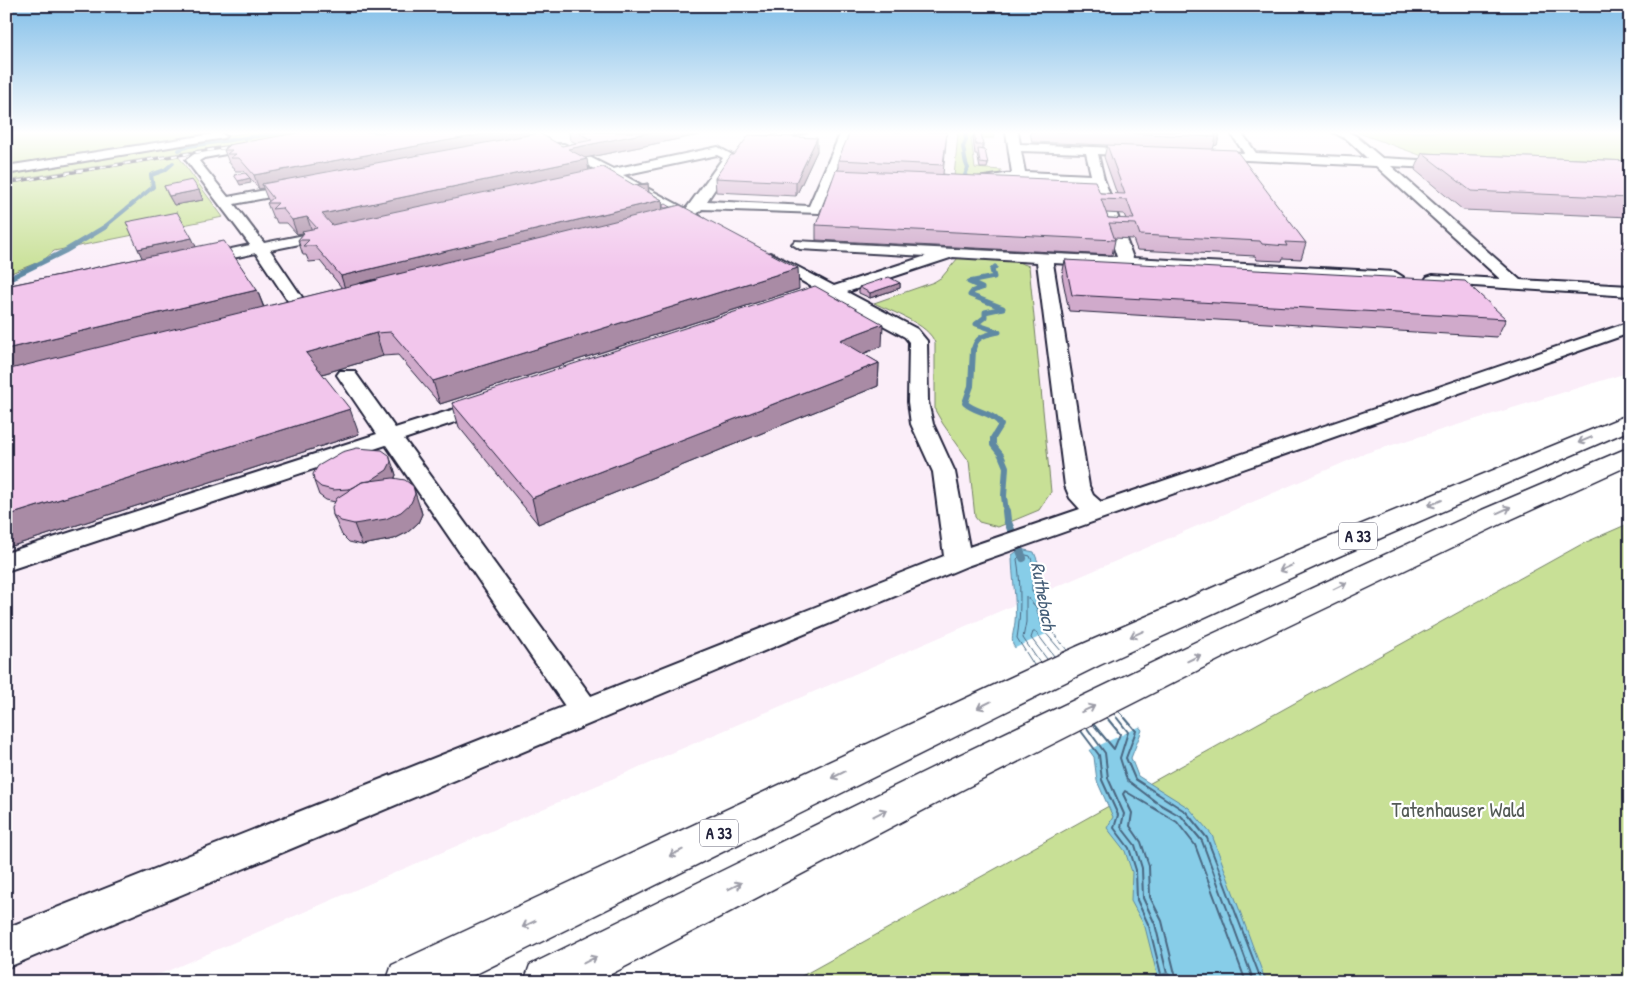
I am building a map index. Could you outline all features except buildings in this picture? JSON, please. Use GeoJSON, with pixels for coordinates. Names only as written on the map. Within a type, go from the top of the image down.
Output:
{"type":"FeatureCollection","features":[{"type":"Feature","properties":{"kind":"highway","name":"A 33"},"geometry":{"type":"LineString","coordinates":[[410,982],[1088,656],[1327,550],[1630,421]]}},
{"type":"Feature","properties":{"kind":"highway","name":"A 33"},"geometry":{"type":"LineString","coordinates":[[547,982],[1058,723],[1353,580],[1630,454]]}},
{"type":"Feature","properties":{"kind":"street"},"geometry":{"type":"LineString","coordinates":[[206,178],[261,249],[304,312],[333,305]]}},
{"type":"Feature","properties":{"kind":"street"},"geometry":{"type":"LineString","coordinates":[[607,178],[693,210],[722,233]]}},
{"type":"Feature","properties":{"kind":"street"},"geometry":{"type":"LineString","coordinates":[[693,210],[715,178]]}},
{"type":"Feature","properties":{"kind":"street"},"geometry":{"type":"LineString","coordinates":[[774,260],[786,256],[800,244],[826,178]]}},
{"type":"Feature","properties":{"kind":"street"},"geometry":{"type":"LineString","coordinates":[[963,182],[1006,178]]}},
{"type":"Feature","properties":{"kind":"street"},"geometry":{"type":"LineString","coordinates":[[1074,178],[1098,179],[1126,261]]}},
{"type":"Feature","properties":{"kind":"street"},"geometry":{"type":"LineString","coordinates":[[1395,178],[1516,284]]}},
{"type":"Feature","properties":{"kind":"street"},"geometry":{"type":"LineString","coordinates":[[225,202],[311,186]]}},
{"type":"Feature","properties":{"kind":"street"},"geometry":{"type":"LineString","coordinates":[[658,222],[693,210],[814,210]]}},
{"type":"Feature","properties":{"kind":"street"},"geometry":{"type":"LineString","coordinates":[[188,262],[261,249],[338,232]]}},
{"type":"Feature","properties":{"kind":"street"},"geometry":{"type":"LineString","coordinates":[[800,244],[1630,291]]}},
{"type":"Feature","properties":{"kind":"street"},"geometry":{"type":"LineString","coordinates":[[748,246],[911,333],[918,341],[918,402],[922,424],[944,472],[958,560]]}},
{"type":"Feature","properties":{"kind":"street"},"geometry":{"type":"LineString","coordinates":[[805,300],[950,253]]}},
{"type":"Feature","properties":{"kind":"street"},"geometry":{"type":"LineString","coordinates":[[1044,257],[1077,486],[1082,498],[1096,511]]}},
{"type":"Feature","properties":{"kind":"street"},"geometry":{"type":"LineString","coordinates":[[6,948],[584,710],[958,560],[1630,327]]}},
{"type":"Feature","properties":{"kind":"street"},"geometry":{"type":"LineString","coordinates":[[348,376],[584,710]]}},
{"type":"Feature","properties":{"kind":"street"},"geometry":{"type":"LineString","coordinates":[[6,562],[504,399]]}},
{"type":"Feature","properties":{"kind":"shaded area"},"geometry":{"type":"Polygon","coordinates":[[[24,178],[42,178],[6,184],[6,181],[24,178]]]}},
{"type":"Feature","properties":{"kind":"shaded area"},"geometry":{"type":"Polygon","coordinates":[[[194,178],[1630,178],[1630,372],[1366,453],[142,982],[6,982],[6,275],[44,260],[54,251],[223,217],[194,178]]]}},
{"type":"Feature","properties":{"kind":"green space"},"geometry":{"type":"Polygon","coordinates":[[[6,178],[24,178],[6,181],[6,178]]]}},
{"type":"Feature","properties":{"kind":"green space"},"geometry":{"type":"Polygon","coordinates":[[[42,178],[194,178],[223,217],[54,251],[44,260],[6,275],[6,184],[42,178]]]}},
{"type":"Feature","properties":{"kind":"green space"},"geometry":{"type":"Polygon","coordinates":[[[958,258],[1018,262],[1029,266],[1051,492],[1039,510],[998,527],[979,522],[975,517],[969,461],[935,410],[935,343],[931,336],[918,324],[874,303],[934,282],[942,277],[958,258]]]}},
{"type":"Feature","properties":{"kind":"green space","name":"Tatenhauser Wald"},"geometry":{"type":"Polygon","coordinates":[[[1630,523],[1630,982],[791,982],[1582,544],[1630,523]]]}},
{"type":"Feature","properties":{"kind":"water"},"geometry":{"type":"Polygon","coordinates":[[[1020,549],[1034,552],[1038,562],[1037,589],[1046,602],[1053,625],[1142,730],[1131,758],[1138,776],[1189,808],[1212,835],[1263,974],[1269,982],[1159,982],[1145,927],[1131,901],[1132,872],[1125,851],[1107,828],[1113,817],[1097,781],[1094,757],[1013,645],[1015,606],[1012,555],[1020,549]]]}},
{"type":"Feature","properties":{"kind":"pier"},"geometry":{"type":"Polygon","coordinates":[[[1059,628],[1141,726],[1087,751],[1013,649],[1059,628]]]}},
{"type":"Feature","properties":{"kind":"waterway"},"geometry":{"type":"LineString","coordinates":[[103,228],[153,187],[152,178]]}},
{"type":"Feature","properties":{"kind":"waterway"},"geometry":{"type":"LineString","coordinates":[[6,280],[65,251],[105,227]]}},
{"type":"Feature","properties":{"kind":"waterway","name":"Ruthebach"},"geometry":{"type":"LineString","coordinates":[[973,352],[978,339],[985,335],[999,332],[976,324],[985,317],[985,312],[1003,308],[970,295],[973,291],[982,288],[969,282],[994,277],[992,270],[995,267]]}},
{"type":"Feature","properties":{"kind":"waterway","name":"Ruthebach"},"geometry":{"type":"LineString","coordinates":[[973,350],[971,386],[965,403],[994,417],[1001,425],[993,438],[993,445],[1001,455],[1006,467],[1004,496],[1006,512]]}},
{"type":"Feature","properties":{"kind":"waterway","name":"Ruthebach"},"geometry":{"type":"LineString","coordinates":[[1006,511],[1007,520],[1023,558]]}},
{"type":"Feature","properties":{"kind":"waterway"},"geometry":{"type":"LineString","coordinates":[[1149,982],[1166,978]]}},
{"type":"Feature","properties":{"kind":"railway"},"geometry":{"type":"LineString","coordinates":[[6,183],[36,178]]}}]}
